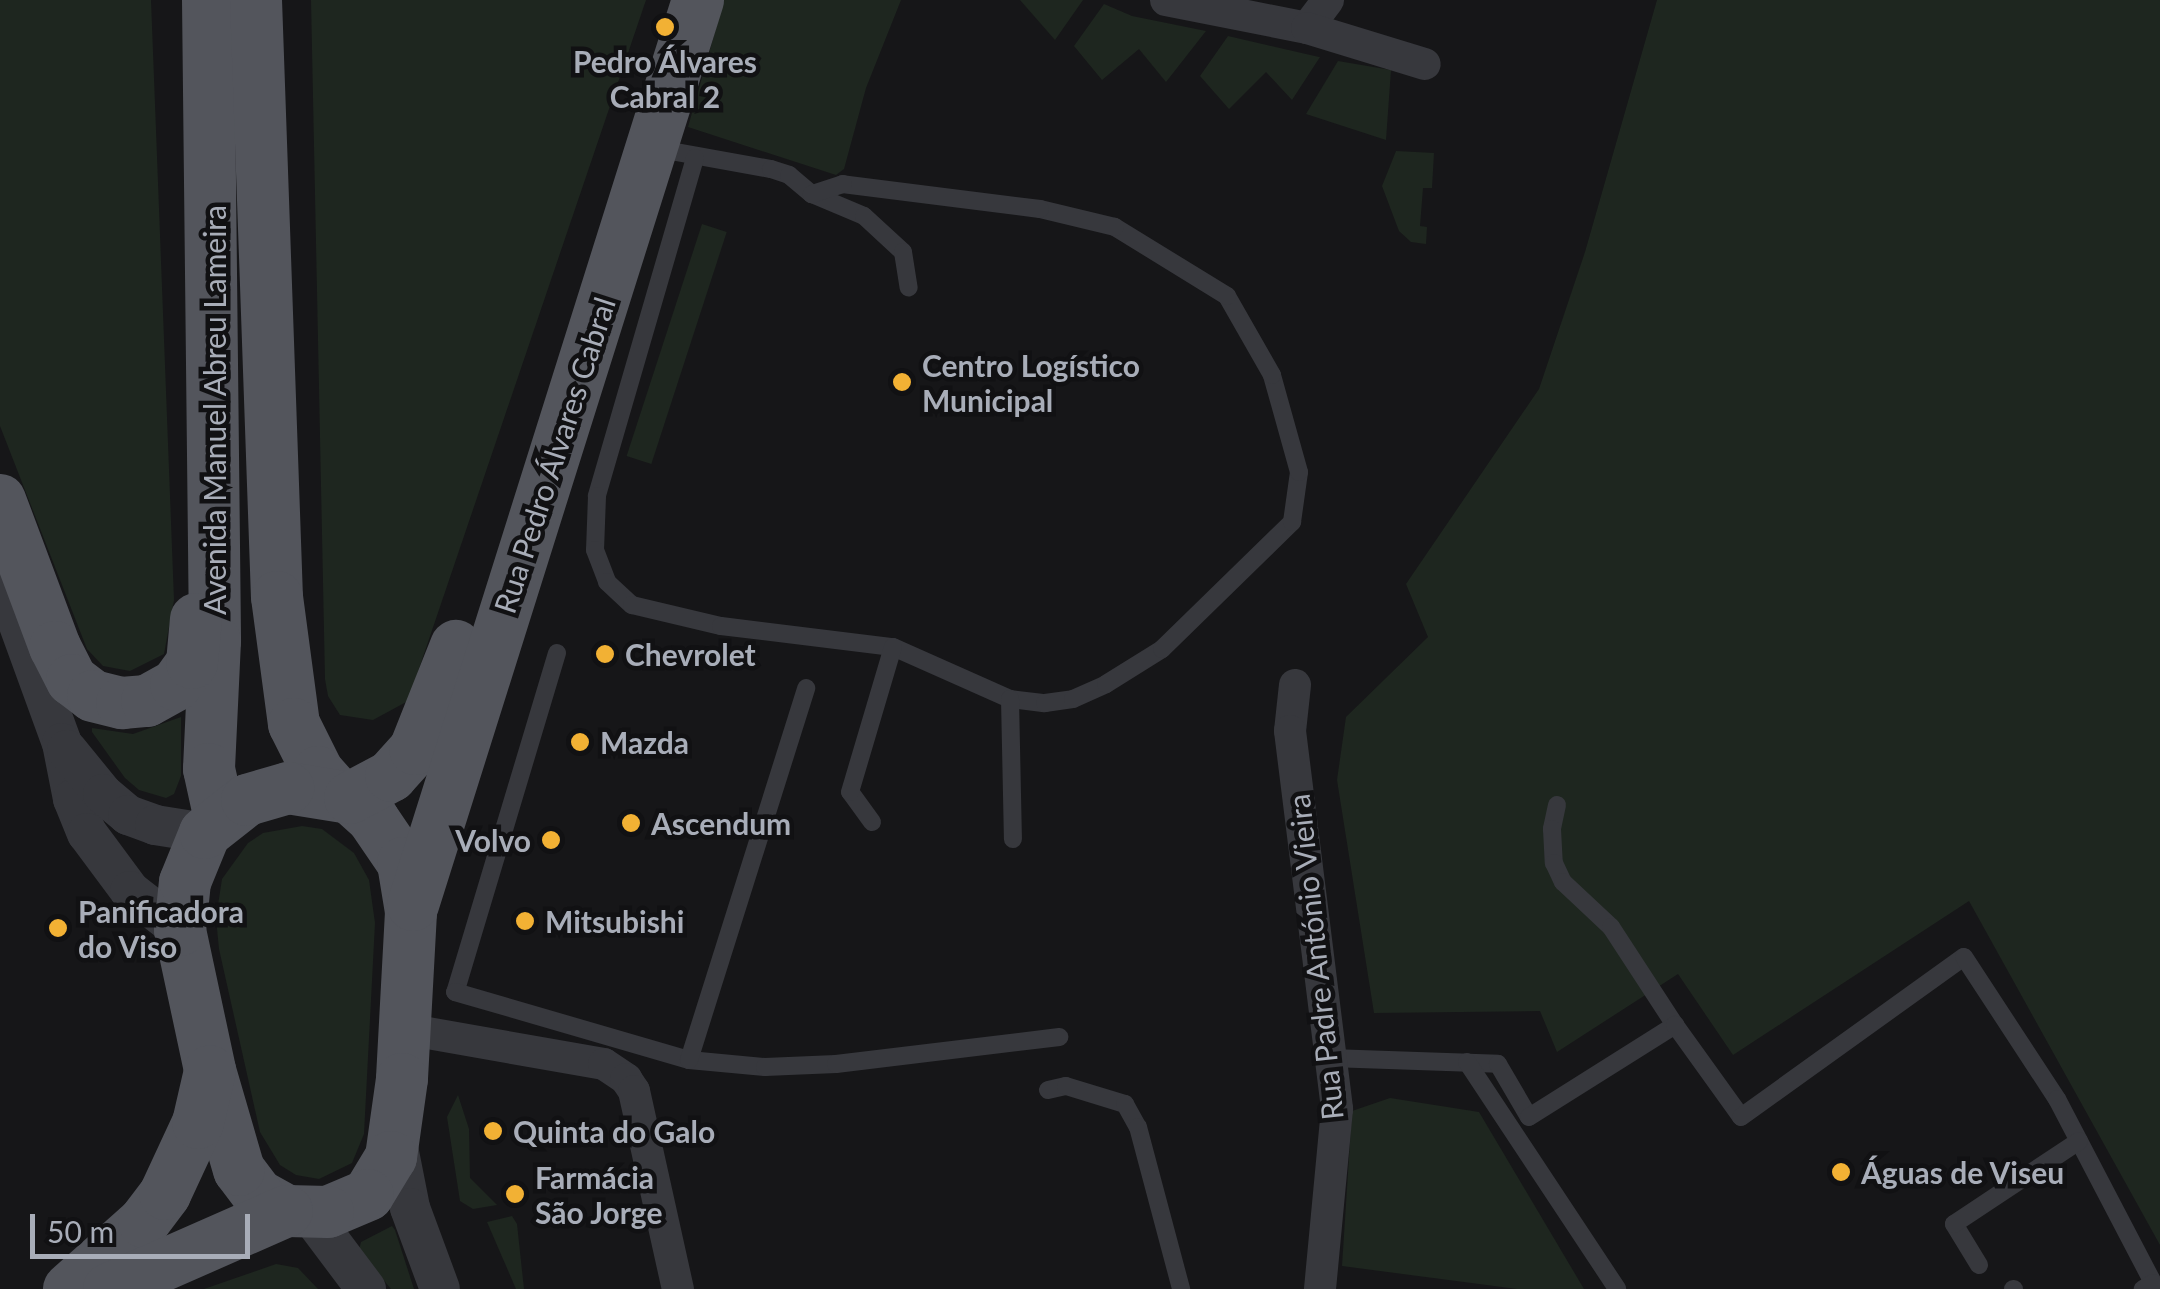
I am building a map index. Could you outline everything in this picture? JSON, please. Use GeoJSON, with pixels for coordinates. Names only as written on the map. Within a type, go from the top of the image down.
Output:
{"type":"FeatureCollection","features":[{"type":"Feature","properties":{"kind":"main road","name":"Avenida Manuel Abreu Lameira"},"geometry":{"type":"LineString","coordinates":[[208,0],[214,338],[215,640],[209,769],[212,826]]}},
{"type":"Feature","properties":{"kind":"main road","name":"Avenida Manuel Abreu Lameira"},"geometry":{"type":"LineString","coordinates":[[256,0],[277,597],[294,724],[318,772],[396,848],[408,880],[412,912]]}},
{"type":"Feature","properties":{"kind":"main road","name":"Rua Pedro Álvares Cabral"},"geometry":{"type":"LineString","coordinates":[[344,796],[391,776],[420,741],[686,0]]}},
{"type":"Feature","properties":{"kind":"main road","name":"Rua Pedro Álvares Cabral"},"geometry":{"type":"LineString","coordinates":[[412,912],[472,706],[674,153],[698,0]]}},
{"type":"Feature","properties":{"kind":"main road"},"geometry":{"type":"LineString","coordinates":[[0,500],[54,647],[72,680],[94,696],[122,702],[147,701],[176,685],[192,663],[196,632],[197,458],[214,338]]}},
{"type":"Feature","properties":{"kind":"main road"},"geometry":{"type":"LineString","coordinates":[[298,1212],[258,1195],[239,1170],[210,1070],[180,930],[185,882],[212,826],[247,800],[274,789],[344,796]]}},
{"type":"Feature","properties":{"kind":"main road"},"geometry":{"type":"LineString","coordinates":[[110,1289],[298,1212],[341,1209],[368,1196],[383,1178],[396,1138],[426,996],[412,912]]}},
{"type":"Feature","properties":{"kind":"main road"},"geometry":{"type":"LineString","coordinates":[[69,1289],[144,1222],[165,1194],[198,1122],[210,1070]]}},
{"type":"Feature","properties":{"kind":"street"},"geometry":{"type":"LineString","coordinates":[[1166,0],[1307,28],[1425,64]]}},
{"type":"Feature","properties":{"kind":"street"},"geometry":{"type":"LineString","coordinates":[[1307,28],[1328,0]]}},
{"type":"Feature","properties":{"kind":"street"},"geometry":{"type":"LineString","coordinates":[[0,573],[62,743],[73,799],[87,832],[130,891],[180,930]]}},
{"type":"Feature","properties":{"kind":"street","name":"Rua Padre António Vieira"},"geometry":{"type":"LineString","coordinates":[[1295,685],[1290,731],[1336,1110],[1320,1289]]}},
{"type":"Feature","properties":{"kind":"street"},"geometry":{"type":"LineString","coordinates":[[62,743],[103,794],[128,816],[156,826],[212,826]]}},
{"type":"Feature","properties":{"kind":"street"},"geometry":{"type":"LineString","coordinates":[[426,996],[604,1064],[626,1079],[634,1091],[678,1289]]}},
{"type":"Feature","properties":{"kind":"street"},"geometry":{"type":"LineString","coordinates":[[396,1138],[410,1208],[440,1289]]}},
{"type":"Feature","properties":{"kind":"street"},"geometry":{"type":"LineString","coordinates":[[298,1212],[366,1289]]}},
{"type":"Feature","properties":{"kind":"lane"},"geometry":{"type":"LineString","coordinates":[[812,194],[843,184],[1040,210],[1115,228],[1228,296],[1272,376],[1299,472],[1292,522],[1162,649],[1106,684],[1073,698],[1045,703],[1010,699],[892,647],[671,616],[632,605],[607,582],[595,550],[597,496],[674,153],[771,168],[790,176],[812,194],[864,216],[904,252],[909,288]]}},
{"type":"Feature","properties":{"kind":"lane"},"geometry":{"type":"LineString","coordinates":[[872,822],[850,792],[892,647]]}},
{"type":"Feature","properties":{"kind":"lane"},"geometry":{"type":"LineString","coordinates":[[557,652],[426,996],[690,1060],[765,1067],[836,1064],[1059,1036]]}},
{"type":"Feature","properties":{"kind":"lane"},"geometry":{"type":"LineString","coordinates":[[690,1060],[806,688]]}},
{"type":"Feature","properties":{"kind":"lane"},"geometry":{"type":"LineString","coordinates":[[1010,699],[1013,839]]}},
{"type":"Feature","properties":{"kind":"lane"},"geometry":{"type":"LineString","coordinates":[[1557,805],[1552,829],[1554,864],[1563,882],[1612,927],[1674,1025],[1741,1116],[1964,957],[2057,1099],[2153,1283],[2144,1289]]}},
{"type":"Feature","properties":{"kind":"lane"},"geometry":{"type":"LineString","coordinates":[[1330,1058],[1498,1064],[1529,1117],[1674,1025]]}},
{"type":"Feature","properties":{"kind":"lane"},"geometry":{"type":"LineString","coordinates":[[1467,1062],[1618,1289]]}},
{"type":"Feature","properties":{"kind":"lane"},"geometry":{"type":"LineString","coordinates":[[1048,1090],[1066,1086],[1125,1104],[1138,1127],[1181,1289]]}},
{"type":"Feature","properties":{"kind":"lane"},"geometry":{"type":"LineString","coordinates":[[1979,1264],[1954,1224],[2079,1141]]}},
{"type":"Feature","properties":{"kind":"shaded area"},"geometry":{"type":"Polygon","coordinates":[[[0,0],[151,0],[174,600],[164,654],[130,671],[103,666],[87,649],[0,426],[0,0]]]}},
{"type":"Feature","properties":{"kind":"shaded area"},"geometry":{"type":"Polygon","coordinates":[[[311,0],[646,0],[408,701],[373,720],[340,715],[328,696],[325,679],[311,0]]]}},
{"type":"Feature","properties":{"kind":"shaded area"},"geometry":{"type":"Polygon","coordinates":[[[724,0],[901,0],[866,88],[844,169],[836,175],[688,127],[724,0]]]}},
{"type":"Feature","properties":{"kind":"shaded area"},"geometry":{"type":"Polygon","coordinates":[[[1020,0],[1083,0],[1055,40],[1020,0]]]}},
{"type":"Feature","properties":{"kind":"shaded area"},"geometry":{"type":"Polygon","coordinates":[[[1657,0],[2160,0],[2160,1245],[1969,901],[1733,1055],[1678,974],[1557,1052],[1540,1011],[1374,1013],[1337,780],[1346,717],[1428,637],[1406,584],[1539,389],[1585,252],[1657,0]]]}},
{"type":"Feature","properties":{"kind":"shaded area"},"geometry":{"type":"Polygon","coordinates":[[[1104,4],[1132,16],[1206,31],[1166,82],[1139,49],[1102,80],[1074,46],[1104,4]]]}},
{"type":"Feature","properties":{"kind":"shaded area"},"geometry":{"type":"Polygon","coordinates":[[[1228,36],[1320,57],[1292,100],[1266,72],[1229,109],[1200,76],[1228,36]]]}},
{"type":"Feature","properties":{"kind":"shaded area"},"geometry":{"type":"Polygon","coordinates":[[[1338,61],[1391,70],[1386,140],[1306,114],[1338,61]]]}},
{"type":"Feature","properties":{"kind":"shaded area"},"geometry":{"type":"Polygon","coordinates":[[[1396,151],[1434,153],[1432,188],[1423,188],[1420,226],[1427,227],[1426,244],[1411,242],[1399,231],[1382,186],[1396,151]]]}},
{"type":"Feature","properties":{"kind":"shaded area"},"geometry":{"type":"Polygon","coordinates":[[[702,224],[727,232],[651,464],[627,456],[702,224]]]}},
{"type":"Feature","properties":{"kind":"shaded area"},"geometry":{"type":"Polygon","coordinates":[[[181,717],[181,776],[174,794],[166,798],[139,790],[125,778],[92,732],[92,728],[133,734],[181,717]]]}},
{"type":"Feature","properties":{"kind":"shaded area"},"geometry":{"type":"Polygon","coordinates":[[[302,826],[322,829],[354,853],[369,880],[375,923],[364,1134],[352,1163],[319,1179],[296,1175],[280,1165],[260,1132],[219,949],[216,918],[222,879],[248,843],[263,833],[302,826]]]}},
{"type":"Feature","properties":{"kind":"shaded area"},"geometry":{"type":"Polygon","coordinates":[[[458,1095],[469,1129],[470,1178],[497,1205],[473,1209],[460,1201],[447,1117],[458,1095]]]}},
{"type":"Feature","properties":{"kind":"shaded area"},"geometry":{"type":"Polygon","coordinates":[[[1390,1098],[1479,1112],[1584,1289],[1517,1289],[1342,1266],[1352,1111],[1390,1098]]]}},
{"type":"Feature","properties":{"kind":"shaded area"},"geometry":{"type":"Polygon","coordinates":[[[512,1216],[517,1224],[524,1289],[516,1289],[487,1222],[512,1216]]]}},
{"type":"Feature","properties":{"kind":"shaded area"},"geometry":{"type":"Polygon","coordinates":[[[392,1226],[414,1289],[391,1289],[359,1250],[361,1242],[392,1226]]]}},
{"type":"Feature","properties":{"kind":"shaded area"},"geometry":{"type":"Polygon","coordinates":[[[276,1264],[298,1268],[318,1289],[204,1289],[276,1264]]]}},
{"type":"Feature","properties":{"kind":"place","name":"Pedro Álvares Cabral 2"},"geometry":{"type":"Point","coordinates":[665,27]}},
{"type":"Feature","properties":{"kind":"place","name":"Centro Logístico Municipal"},"geometry":{"type":"Point","coordinates":[902,382]}},
{"type":"Feature","properties":{"kind":"place","name":"Chevrolet"},"geometry":{"type":"Point","coordinates":[605,654]}},
{"type":"Feature","properties":{"kind":"place","name":"Mazda"},"geometry":{"type":"Point","coordinates":[580,742]}},
{"type":"Feature","properties":{"kind":"place","name":"Ascendum"},"geometry":{"type":"Point","coordinates":[631,823]}},
{"type":"Feature","properties":{"kind":"place","name":"Volvo"},"geometry":{"type":"Point","coordinates":[551,840]}},
{"type":"Feature","properties":{"kind":"place","name":"Mitsubishi"},"geometry":{"type":"Point","coordinates":[525,921]}},
{"type":"Feature","properties":{"kind":"place","name":"Panificadora do Viso"},"geometry":{"type":"Point","coordinates":[58,928]}},
{"type":"Feature","properties":{"kind":"place","name":"Quinta do Galo"},"geometry":{"type":"Point","coordinates":[493,1131]}},
{"type":"Feature","properties":{"kind":"place","name":"Águas de Viseu"},"geometry":{"type":"Point","coordinates":[1841,1172]}},
{"type":"Feature","properties":{"kind":"place","name":"Farmácia São Jorge"},"geometry":{"type":"Point","coordinates":[515,1194]}}]}
